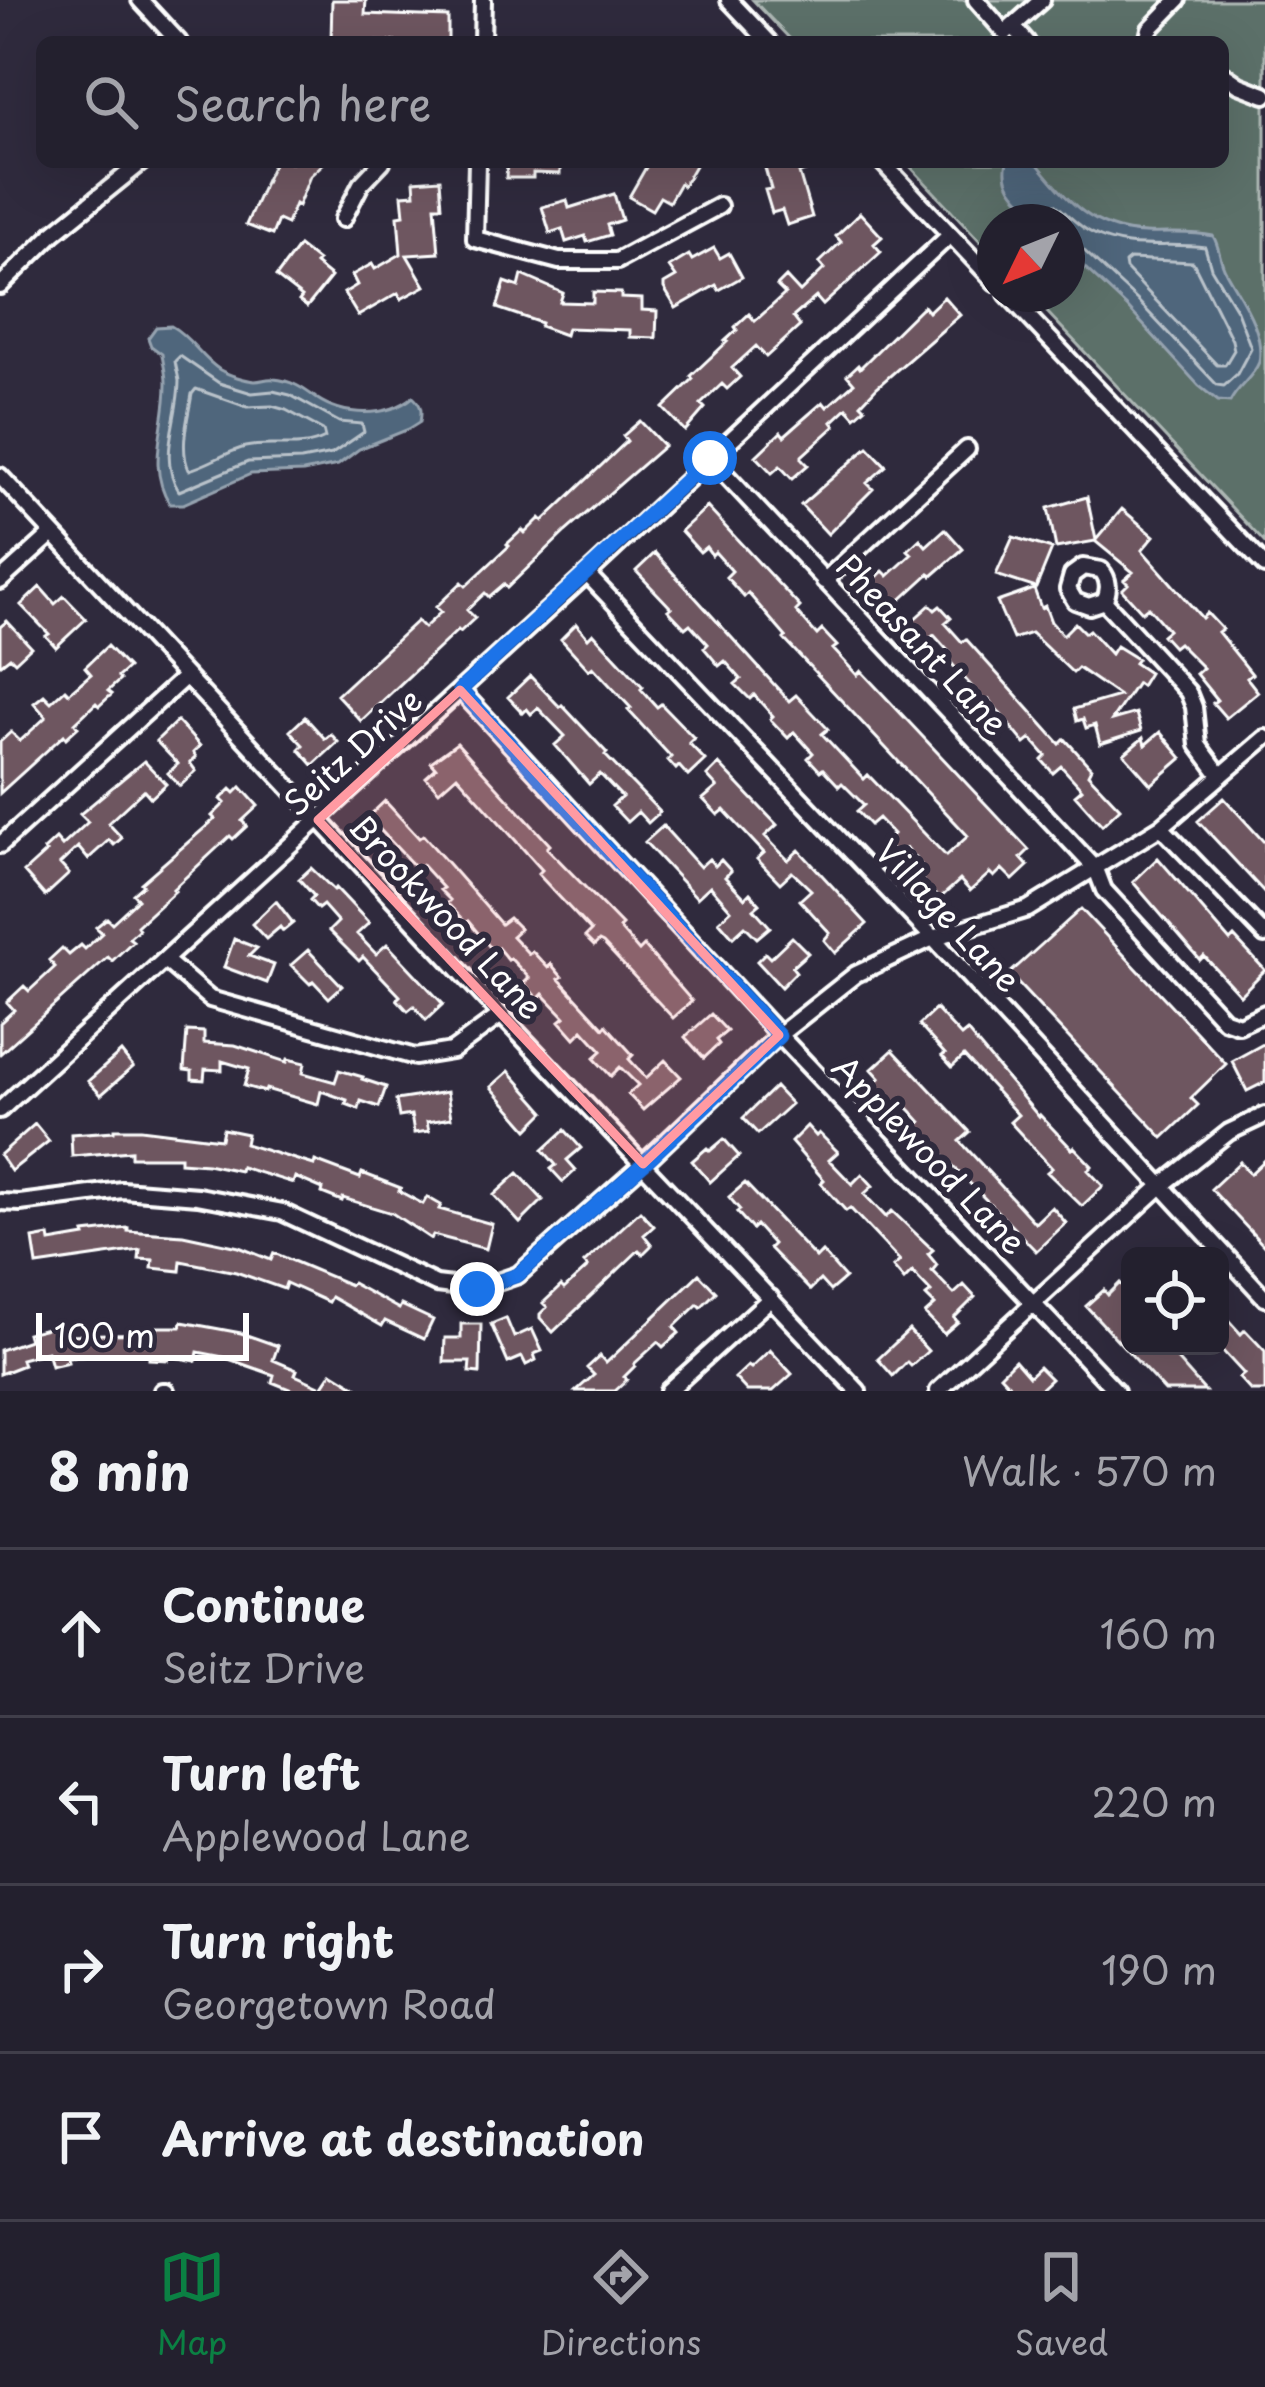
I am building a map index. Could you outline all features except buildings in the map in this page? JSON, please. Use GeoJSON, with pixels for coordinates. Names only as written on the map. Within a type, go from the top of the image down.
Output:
{"type":"FeatureCollection","features":[{"type":"Feature","properties":{"kind":"street"},"geometry":{"type":"LineString","coordinates":[[140,0],[173,36]]}},
{"type":"Feature","properties":{"kind":"street"},"geometry":{"type":"LineString","coordinates":[[482,0],[482,36]]}},
{"type":"Feature","properties":{"kind":"street"},"geometry":{"type":"LineString","coordinates":[[729,0],[763,36]]}},
{"type":"Feature","properties":{"kind":"street"},"geometry":{"type":"LineString","coordinates":[[976,0],[1005,33],[1042,0]]}},
{"type":"Feature","properties":{"kind":"street"},"geometry":{"type":"LineString","coordinates":[[1148,36],[1178,0]]}},
{"type":"Feature","properties":{"kind":"street"},"geometry":{"type":"LineString","coordinates":[[1012,26],[1021,36]]}},
{"type":"Feature","properties":{"kind":"street"},"geometry":{"type":"LineString","coordinates":[[1229,78],[1265,95]]}},
{"type":"Feature","properties":{"kind":"street"},"geometry":{"type":"LineString","coordinates":[[0,286],[54,233],[135,168]]}},
{"type":"Feature","properties":{"kind":"street"},"geometry":{"type":"LineString","coordinates":[[344,218],[361,184],[376,168]]}},
{"type":"Feature","properties":{"kind":"street"},"geometry":{"type":"LineString","coordinates":[[477,168],[475,238],[559,262],[617,261],[719,206]]}},
{"type":"Feature","properties":{"kind":"street"},"geometry":{"type":"LineString","coordinates":[[888,168],[977,263]]}},
{"type":"Feature","properties":{"kind":"street","name":"Seitz Drive"},"geometry":{"type":"LineString","coordinates":[[0,1110],[950,235]]}},
{"type":"Feature","properties":{"kind":"street"},"geometry":{"type":"LineString","coordinates":[[1024,312],[1265,566]]}},
{"type":"Feature","properties":{"kind":"street"},"geometry":{"type":"LineString","coordinates":[[824,581],[967,449]]}},
{"type":"Feature","properties":{"kind":"street","name":"Pheasant Lane"},"geometry":{"type":"LineString","coordinates":[[710,458],[1096,869],[1104,890],[1224,1020],[1239,1025],[1265,1013]]}},
{"type":"Feature","properties":{"kind":"street","name":"Brookwood Lane"},"geometry":{"type":"LineString","coordinates":[[0,476],[858,1391]]}},
{"type":"Feature","properties":{"kind":"street"},"geometry":{"type":"LineString","coordinates":[[0,581],[53,533]]}},
{"type":"Feature","properties":{"kind":"street","name":"Village Lane"},"geometry":{"type":"LineString","coordinates":[[587,574],[933,938],[1265,1298]]}},
{"type":"Feature","properties":{"kind":"street"},"geometry":{"type":"LineString","coordinates":[[1104,601],[1193,700],[1198,745],[1220,776]]}},
{"type":"Feature","properties":{"kind":"street"},"geometry":{"type":"LineString","coordinates":[[0,845],[186,676]]}},
{"type":"Feature","properties":{"kind":"street","name":"Applewood Lane"},"geometry":{"type":"LineString","coordinates":[[460,690],[1116,1391]]}},
{"type":"Feature","properties":{"kind":"street"},"geometry":{"type":"LineString","coordinates":[[0,1202],[122,1190],[198,1196],[282,1212],[436,1284],[477,1289],[518,1275],[779,1036],[856,974],[933,938],[1028,909],[1161,827],[1265,738]]}},
{"type":"Feature","properties":{"kind":"street"},"geometry":{"type":"LineString","coordinates":[[1161,827],[1265,935]]}},
{"type":"Feature","properties":{"kind":"street"},"geometry":{"type":"LineString","coordinates":[[166,961],[210,999],[415,1057],[452,1051],[501,1015]]}},
{"type":"Feature","properties":{"kind":"street"},"geometry":{"type":"LineString","coordinates":[[938,1391],[1161,1186],[1229,1132],[1265,1115]]}},
{"type":"Feature","properties":{"kind":"street"},"geometry":{"type":"LineString","coordinates":[[668,1391],[771,1298]]}},
{"type":"Feature","properties":{"kind":"highlighted area"},"geometry":{"type":"Polygon","coordinates":[[[460,690],[779,1035],[643,1164],[318,820],[460,690]]]}},
{"type":"Feature","properties":{"kind":"green space"},"geometry":{"type":"Polygon","coordinates":[[[753,0],[1265,0],[1265,543],[1047,312],[1085,312],[1085,204],[977,204],[977,238],[912,168],[1229,168],[1229,36],[787,36],[753,0]]]}},
{"type":"Feature","properties":{"kind":"water"},"geometry":{"type":"Polygon","coordinates":[[[1006,168],[1041,168],[1074,204],[1024,204],[1007,180],[1006,168]]]}},
{"type":"Feature","properties":{"kind":"water"},"geometry":{"type":"Polygon","coordinates":[[[1085,213],[1126,231],[1213,236],[1255,326],[1259,362],[1230,402],[1218,401],[1085,268],[1085,213]]]}},
{"type":"Feature","properties":{"kind":"water"},"geometry":{"type":"Polygon","coordinates":[[[171,326],[228,374],[255,381],[286,381],[352,412],[391,409],[413,397],[421,408],[420,422],[359,449],[338,465],[251,474],[183,504],[170,504],[158,459],[166,375],[162,354],[148,338],[156,327],[171,326]]]}},
{"type":"Feature","properties":{"kind":"route"},"geometry":{"type":"LineString","coordinates":[[477,1289],[518,1275],[779,1036],[460,690],[710,458]]}}]}
